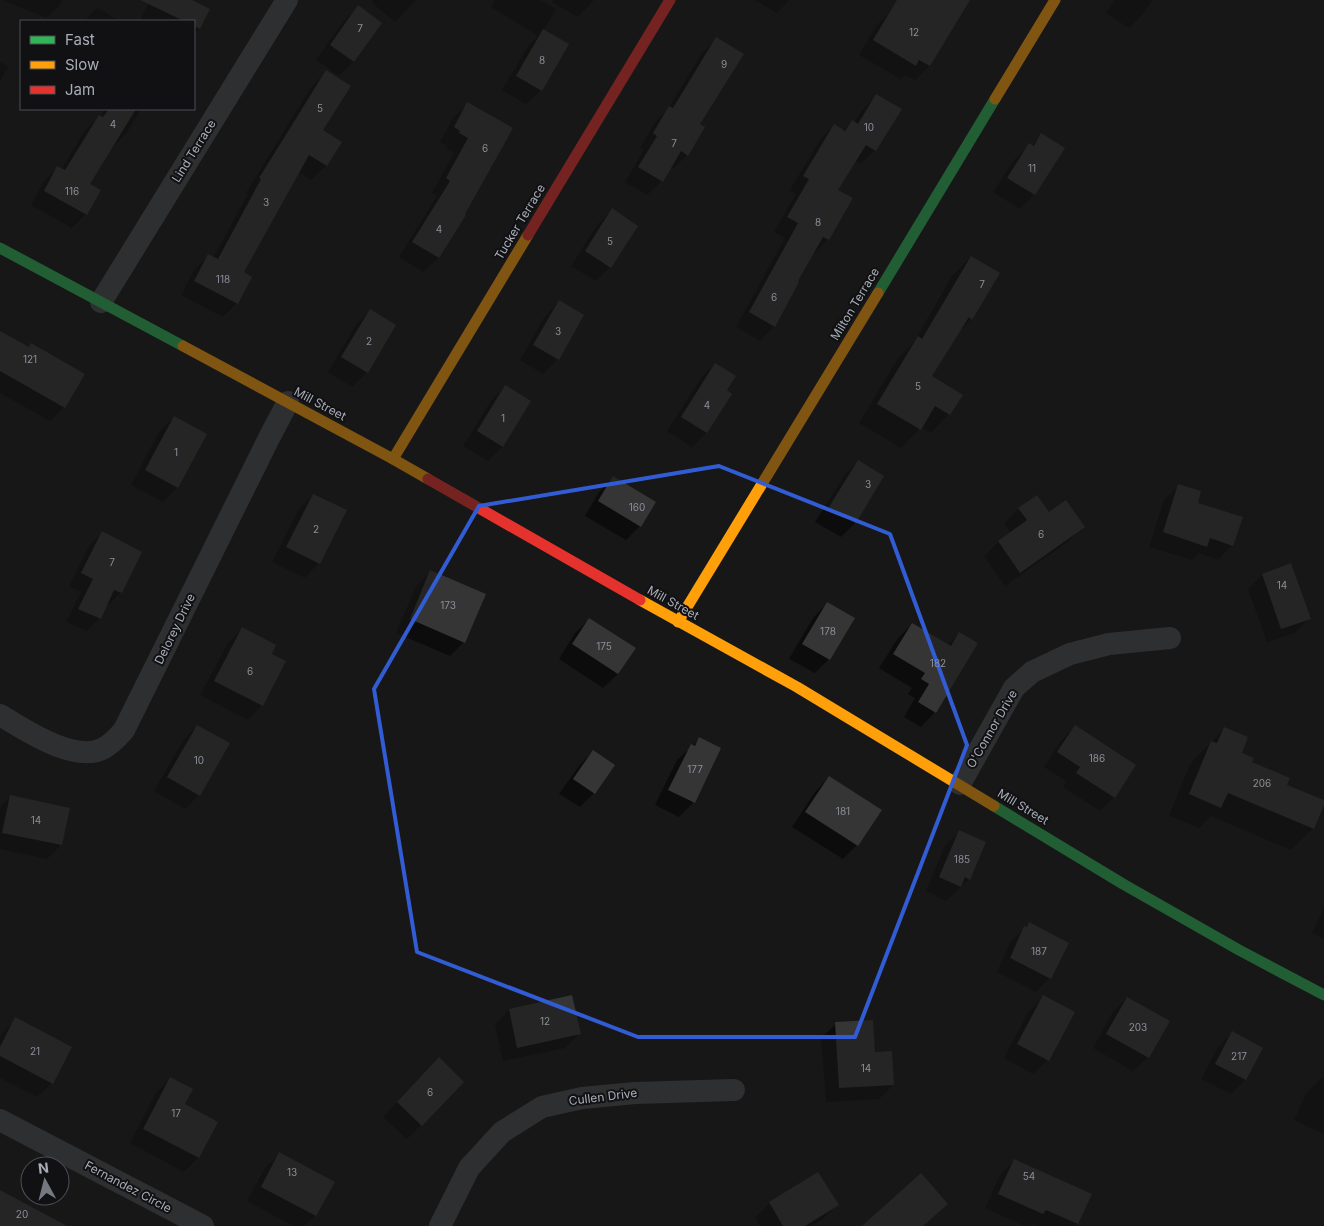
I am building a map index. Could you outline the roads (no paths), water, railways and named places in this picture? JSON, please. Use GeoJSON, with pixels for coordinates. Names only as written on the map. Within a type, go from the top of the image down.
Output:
{"type":"FeatureCollection","features":[{"type":"Feature","properties":{"kind":"street","name":"Lind Terrace"},"geometry":{"type":"LineString","coordinates":[[101,302],[287,0]]}},
{"type":"Feature","properties":{"kind":"street","name":"Tucker Terrace"},"geometry":{"type":"LineString","coordinates":[[393,459],[670,0]]}},
{"type":"Feature","properties":{"kind":"street","name":"Milton Terrace"},"geometry":{"type":"LineString","coordinates":[[678,622],[1055,0]]}},
{"type":"Feature","properties":{"kind":"street","name":"Mill Street"},"geometry":{"type":"LineString","coordinates":[[0,248],[393,459],[678,622],[797,687],[1123,884],[1239,950],[1324,995]]}},
{"type":"Feature","properties":{"kind":"street","name":"Delorey Drive"},"geometry":{"type":"LineString","coordinates":[[0,716],[44,740],[74,751],[90,752],[103,749],[115,741],[124,730],[288,402]]}},
{"type":"Feature","properties":{"kind":"street","name":"O'Connor Drive"},"geometry":{"type":"LineString","coordinates":[[960,784],[1014,688],[1032,672],[1070,654],[1109,644],[1170,638]]}},
{"type":"Feature","properties":{"kind":"street","name":"Cullen Drive"},"geometry":{"type":"LineString","coordinates":[[440,1226],[469,1168],[502,1132],[542,1107],[582,1098],[626,1093],[734,1090]]}},
{"type":"Feature","properties":{"kind":"street","name":"Fernandez Circle"},"geometry":{"type":"LineString","coordinates":[[0,1120],[204,1226]]}}]}
